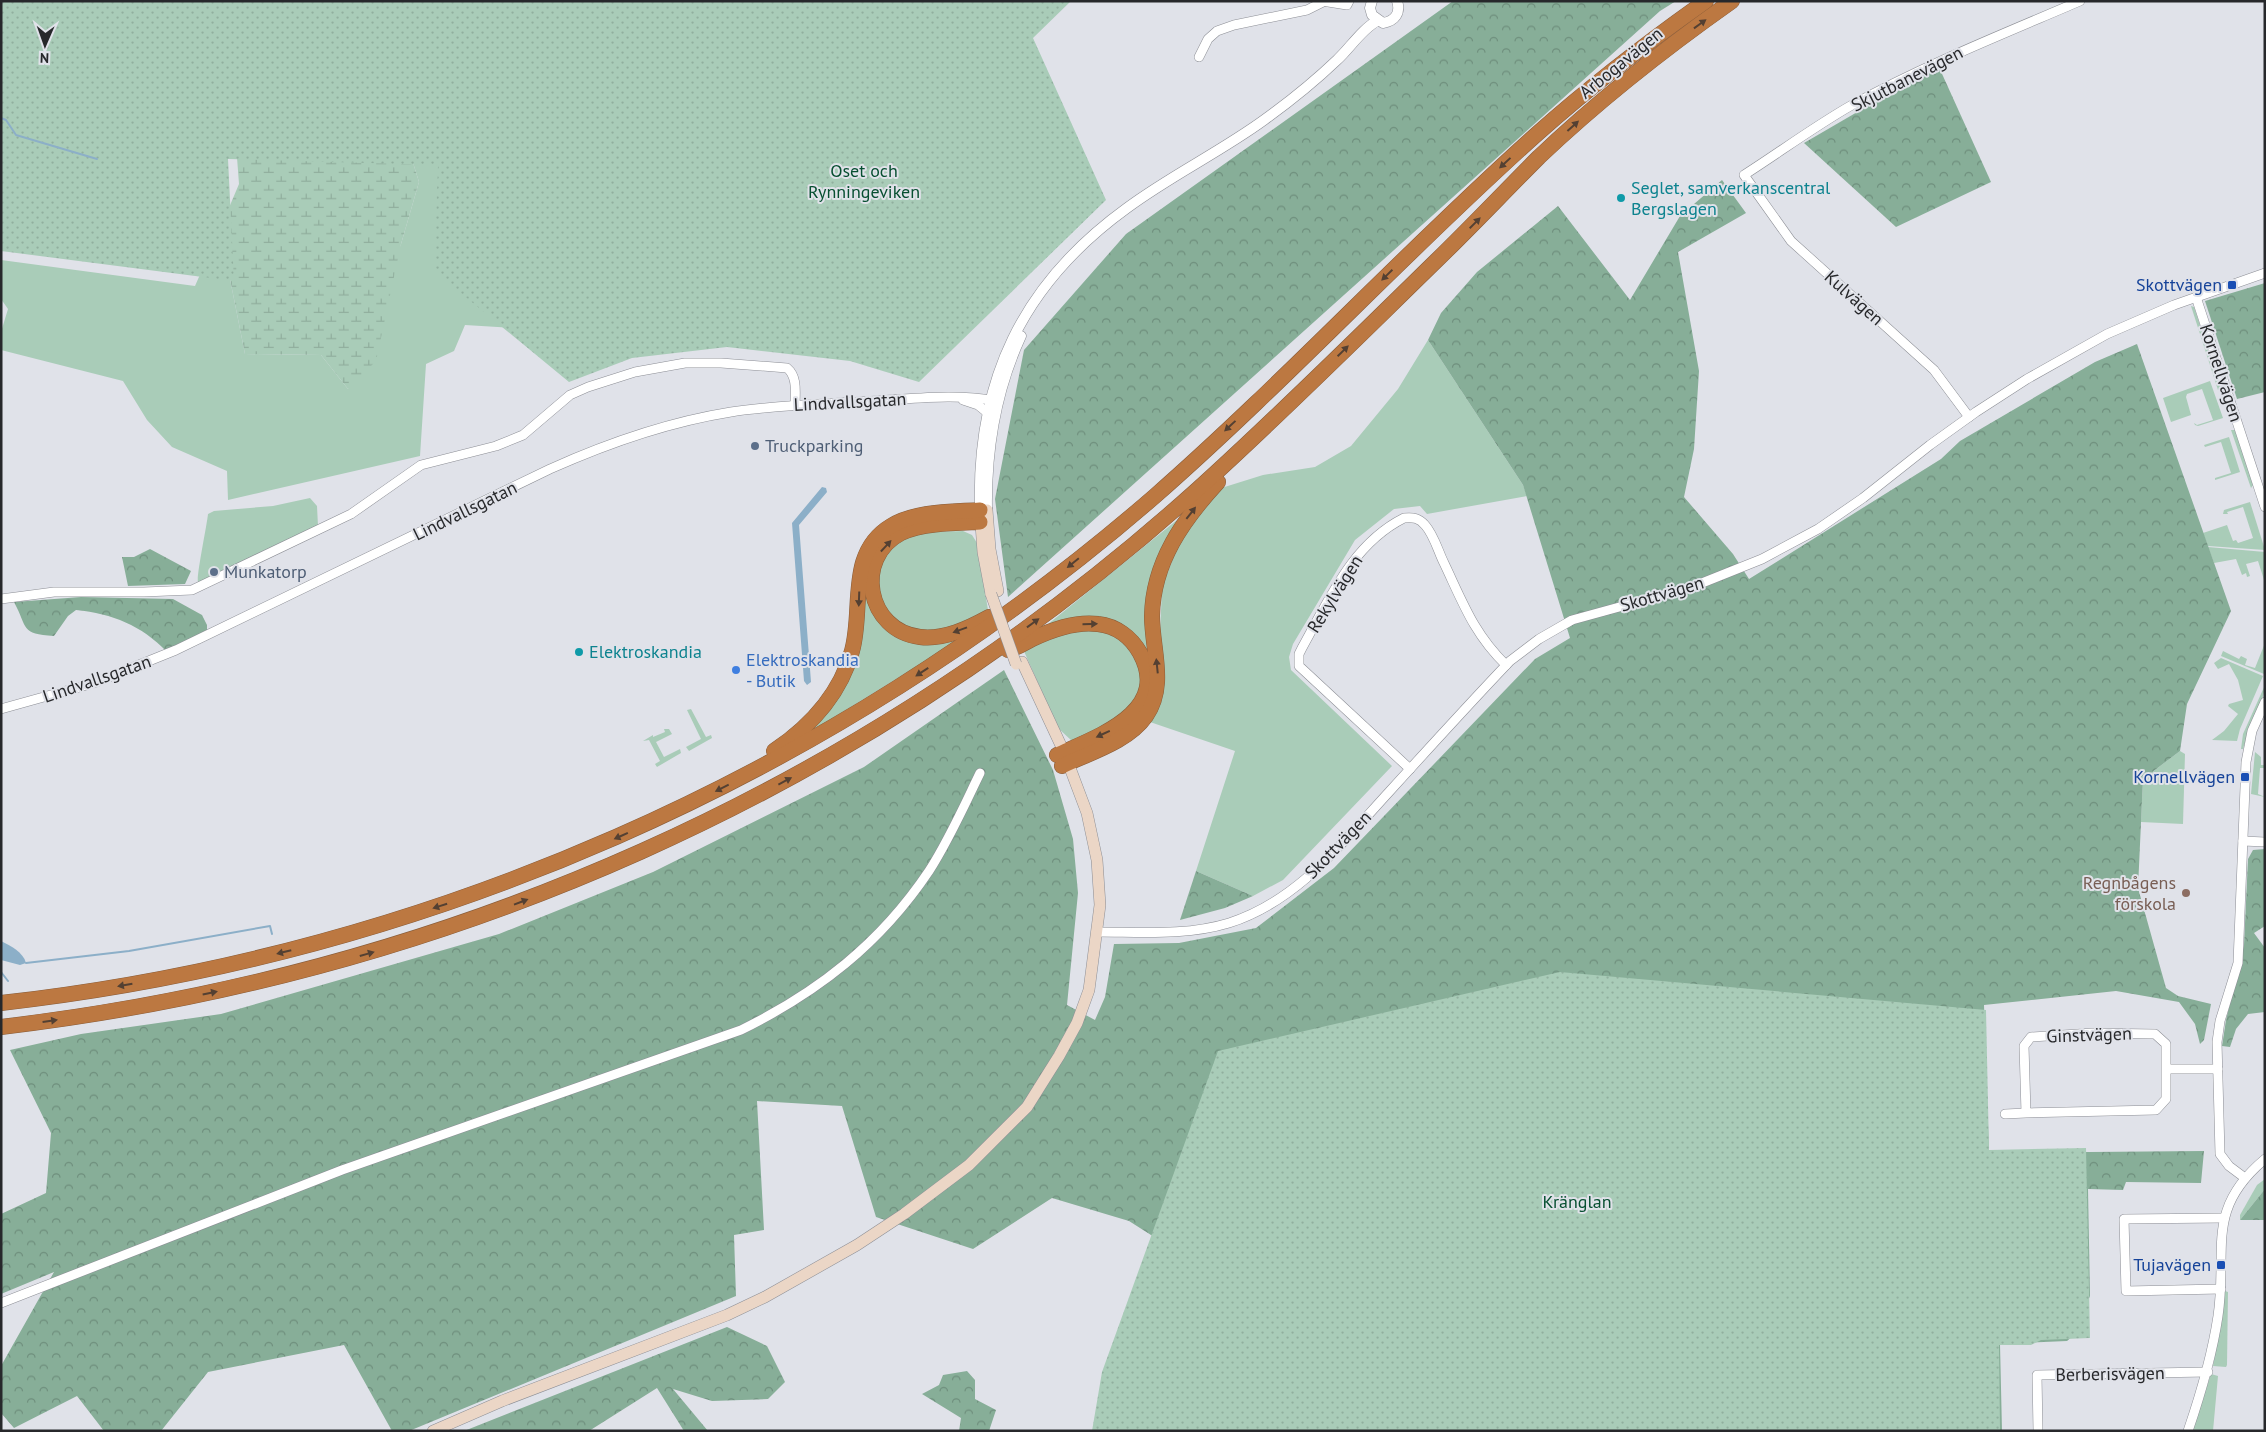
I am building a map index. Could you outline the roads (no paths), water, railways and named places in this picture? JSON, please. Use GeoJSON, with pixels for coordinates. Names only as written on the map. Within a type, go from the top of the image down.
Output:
{"type":"FeatureCollection","features":[{"type":"Feature","properties":{"kind":"highway","name":"Arbogavägen"},"geometry":{"type":"LineString","coordinates":[[1,1002],[109,988],[220,967],[330,940],[411,916],[486,890],[584,852],[671,813],[765,765],[879,700],[956,650],[1107,536],[1186,467],[1541,130],[1630,57],[1706,1]]}},
{"type":"Feature","properties":{"kind":"highway","name":"Arbogavägen"},"geometry":{"type":"LineString","coordinates":[[1318,375],[1538,159],[1636,73],[1732,1]]}},
{"type":"Feature","properties":{"kind":"highway"},"geometry":{"type":"LineString","coordinates":[[1,1026],[150,1005],[278,978],[377,951],[518,903],[649,849],[788,780],[890,721],[994,652],[1072,594],[1152,530],[1234,456],[1318,375]]}},
{"type":"Feature","properties":{"kind":"highway"},"geometry":{"type":"LineString","coordinates":[[1063,759],[1124,737],[1146,716],[1157,688],[1152,625],[1154,593],[1162,562],[1171,543],[1209,491],[1318,375]]}},
{"type":"Feature","properties":{"kind":"highway"},"geometry":{"type":"LineString","coordinates":[[984,516],[916,528],[892,540],[884,547],[873,566],[871,588],[873,599],[877,609],[892,626],[911,636],[922,637],[954,632],[992,615],[1005,614]]}},
{"type":"Feature","properties":{"kind":"highway"},"geometry":{"type":"LineString","coordinates":[[765,765],[767,756],[816,717],[830,700],[843,677],[857,631],[861,568],[874,540],[889,527],[908,518],[984,516]]}},
{"type":"Feature","properties":{"kind":"highway"},"geometry":{"type":"LineString","coordinates":[[994,652],[1012,650],[1045,634],[1087,624],[1113,628],[1135,645],[1142,659],[1146,675],[1144,692],[1138,707],[1124,723],[1063,759]]}},
{"type":"Feature","properties":{"kind":"main road"},"geometry":{"type":"LineString","coordinates":[[433,1431],[502,1401],[727,1315],[765,1297],[858,1245],[947,1183],[999,1137],[1027,1107],[1042,1087],[1077,1023],[1086,998],[1100,905],[1094,838],[1063,759],[1019,663],[995,592],[984,516]]}},
{"type":"Feature","properties":{"kind":"street"},"geometry":{"type":"LineString","coordinates":[[1199,57],[1208,39],[1217,31],[1234,25],[1306,10],[1322,1],[1347,5],[1349,1]]}},
{"type":"Feature","properties":{"kind":"street"},"geometry":{"type":"LineString","coordinates":[[1397,1],[1398,14]]}},
{"type":"Feature","properties":{"kind":"street"},"geometry":{"type":"LineString","coordinates":[[1371,4],[1372,15],[1377,21],[1389,22],[1408,1]]}},
{"type":"Feature","properties":{"kind":"street","name":"Skjutbanevägen"},"geometry":{"type":"LineString","coordinates":[[1744,175],[1847,109],[1874,94],[1946,57],[2080,1]]}},
{"type":"Feature","properties":{"kind":"street"},"geometry":{"type":"LineString","coordinates":[[1346,52],[1371,4]]}},
{"type":"Feature","properties":{"kind":"street"},"geometry":{"type":"LineString","coordinates":[[984,516],[981,462],[989,414],[1016,347],[1051,280],[1077,249],[1108,222],[1129,206],[1263,121],[1346,52],[1377,21]]}},
{"type":"Feature","properties":{"kind":"street","name":"Kulvägen"},"geometry":{"type":"LineString","coordinates":[[1744,175],[1791,241],[1934,370],[1969,417]]}},
{"type":"Feature","properties":{"kind":"street","name":"Skottvägen"},"geometry":{"type":"LineString","coordinates":[[1097,932],[1172,933],[1205,929],[1230,922],[1274,903],[1316,870],[1506,665],[1538,639],[1572,620],[1662,596],[1716,579],[1790,544],[1863,498],[1969,417],[2027,379],[2107,334],[2196,297],[2265,273]]}},
{"type":"Feature","properties":{"kind":"street","name":"Kornellvägen"},"geometry":{"type":"LineString","coordinates":[[2196,297],[2265,507]]}},
{"type":"Feature","properties":{"kind":"street"},"geometry":{"type":"LineString","coordinates":[[1,599],[54,592],[192,590],[351,514],[421,465],[513,440],[530,430],[570,395],[635,372],[685,363],[721,362],[787,368],[792,372],[794,380],[795,406]]}},
{"type":"Feature","properties":{"kind":"street","name":"Lindvallsgatan"},"geometry":{"type":"LineString","coordinates":[[1,709],[70,691],[142,665],[597,448],[645,432],[699,418],[756,409],[951,397],[995,400]]}},
{"type":"Feature","properties":{"kind":"street","name":"Lindvallsgatan"},"geometry":{"type":"LineString","coordinates":[[951,397],[978,405],[989,414]]}},
{"type":"Feature","properties":{"kind":"street"},"geometry":{"type":"LineString","coordinates":[[984,516],[995,400]]}},
{"type":"Feature","properties":{"kind":"street","name":"Rekylvägen"},"geometry":{"type":"LineString","coordinates":[[1410,769],[1300,666],[1299,654],[1302,648],[1351,562],[1370,541],[1404,518],[1419,519],[1426,525],[1473,626],[1484,642],[1506,665]]}},
{"type":"Feature","properties":{"kind":"street"},"geometry":{"type":"LineString","coordinates":[[2244,1178],[2220,1154],[2217,1042],[2220,1022],[2238,963],[2246,762],[2252,731],[2265,702]]}},
{"type":"Feature","properties":{"kind":"street"},"geometry":{"type":"LineString","coordinates":[[1,1302],[342,1170],[741,1030],[773,1014],[814,989],[853,959],[905,904],[930,870],[980,774]]}},
{"type":"Feature","properties":{"kind":"street"},"geometry":{"type":"LineString","coordinates":[[2243,841],[2265,842]]}},
{"type":"Feature","properties":{"kind":"street","name":"Ginstvägen"},"geometry":{"type":"LineString","coordinates":[[2005,1114],[2026,1114],[2156,1110],[2166,1099],[2168,1069],[2166,1044],[2155,1034],[2093,1033],[2031,1037],[2024,1046],[2026,1114]]}},
{"type":"Feature","properties":{"kind":"street"},"geometry":{"type":"LineString","coordinates":[[2168,1069],[2218,1069]]}},
{"type":"Feature","properties":{"kind":"street"},"geometry":{"type":"LineString","coordinates":[[2188,1431],[2208,1372],[2221,1289],[2224,1218],[2230,1198],[2244,1178],[2265,1159]]}},
{"type":"Feature","properties":{"kind":"street"},"geometry":{"type":"LineString","coordinates":[[2221,1289],[2126,1291],[2124,1219],[2224,1218]]}},
{"type":"Feature","properties":{"kind":"street","name":"Berberisvägen"},"geometry":{"type":"LineString","coordinates":[[2038,1431],[2037,1376],[2208,1372]]}},
{"type":"Feature","properties":{"kind":"water"},"geometry":{"type":"Polygon","coordinates":[[[822,487],[826,488],[827,492],[799,525],[811,682],[807,685],[804,681],[792,523],[822,487]]]}},
{"type":"Feature","properties":{"kind":"water"},"geometry":{"type":"Polygon","coordinates":[[[1,941],[13,947],[26,963],[20,965],[1,960],[1,941]]]}},
{"type":"Feature","properties":{"kind":"waterway"},"geometry":{"type":"LineString","coordinates":[[1,118],[6,120],[16,135],[97,159]]}},
{"type":"Feature","properties":{"kind":"waterway"},"geometry":{"type":"LineString","coordinates":[[26,963],[129,951],[270,926],[272,934]]}},
{"type":"Feature","properties":{"kind":"waterway"},"geometry":{"type":"LineString","coordinates":[[1,972],[8,981]]}},
{"type":"Feature","properties":{"kind":"place","name":"Seglet, samverkanscentral Bergslagen"},"geometry":{"type":"Point","coordinates":[1621,198]}},
{"type":"Feature","properties":{"kind":"place","name":"Skottvägen"},"geometry":{"type":"Point","coordinates":[2232,285]}},
{"type":"Feature","properties":{"kind":"place","name":"Truckparking"},"geometry":{"type":"Point","coordinates":[755,446]}},
{"type":"Feature","properties":{"kind":"place","name":"Munkatorp"},"geometry":{"type":"Point","coordinates":[214,572]}},
{"type":"Feature","properties":{"kind":"place","name":"Elektroskandia"},"geometry":{"type":"Point","coordinates":[579,652]}},
{"type":"Feature","properties":{"kind":"place","name":"Elektroskandia - Butik"},"geometry":{"type":"Point","coordinates":[736,670]}},
{"type":"Feature","properties":{"kind":"place","name":"Kornellvägen"},"geometry":{"type":"Point","coordinates":[2245,777]}},
{"type":"Feature","properties":{"kind":"place","name":"Regnbågens förskola"},"geometry":{"type":"Point","coordinates":[2186,893]}},
{"type":"Feature","properties":{"kind":"place","name":"Tujavägen"},"geometry":{"type":"Point","coordinates":[2221,1265]}},
{"type":"Feature","properties":{"kind":"park label","name":"Oset och Rynningeviken"},"geometry":{"type":"Point","coordinates":[864,181]}},
{"type":"Feature","properties":{"kind":"park label","name":"Kränglan"},"geometry":{"type":"Point","coordinates":[1577,1202]}}]}
